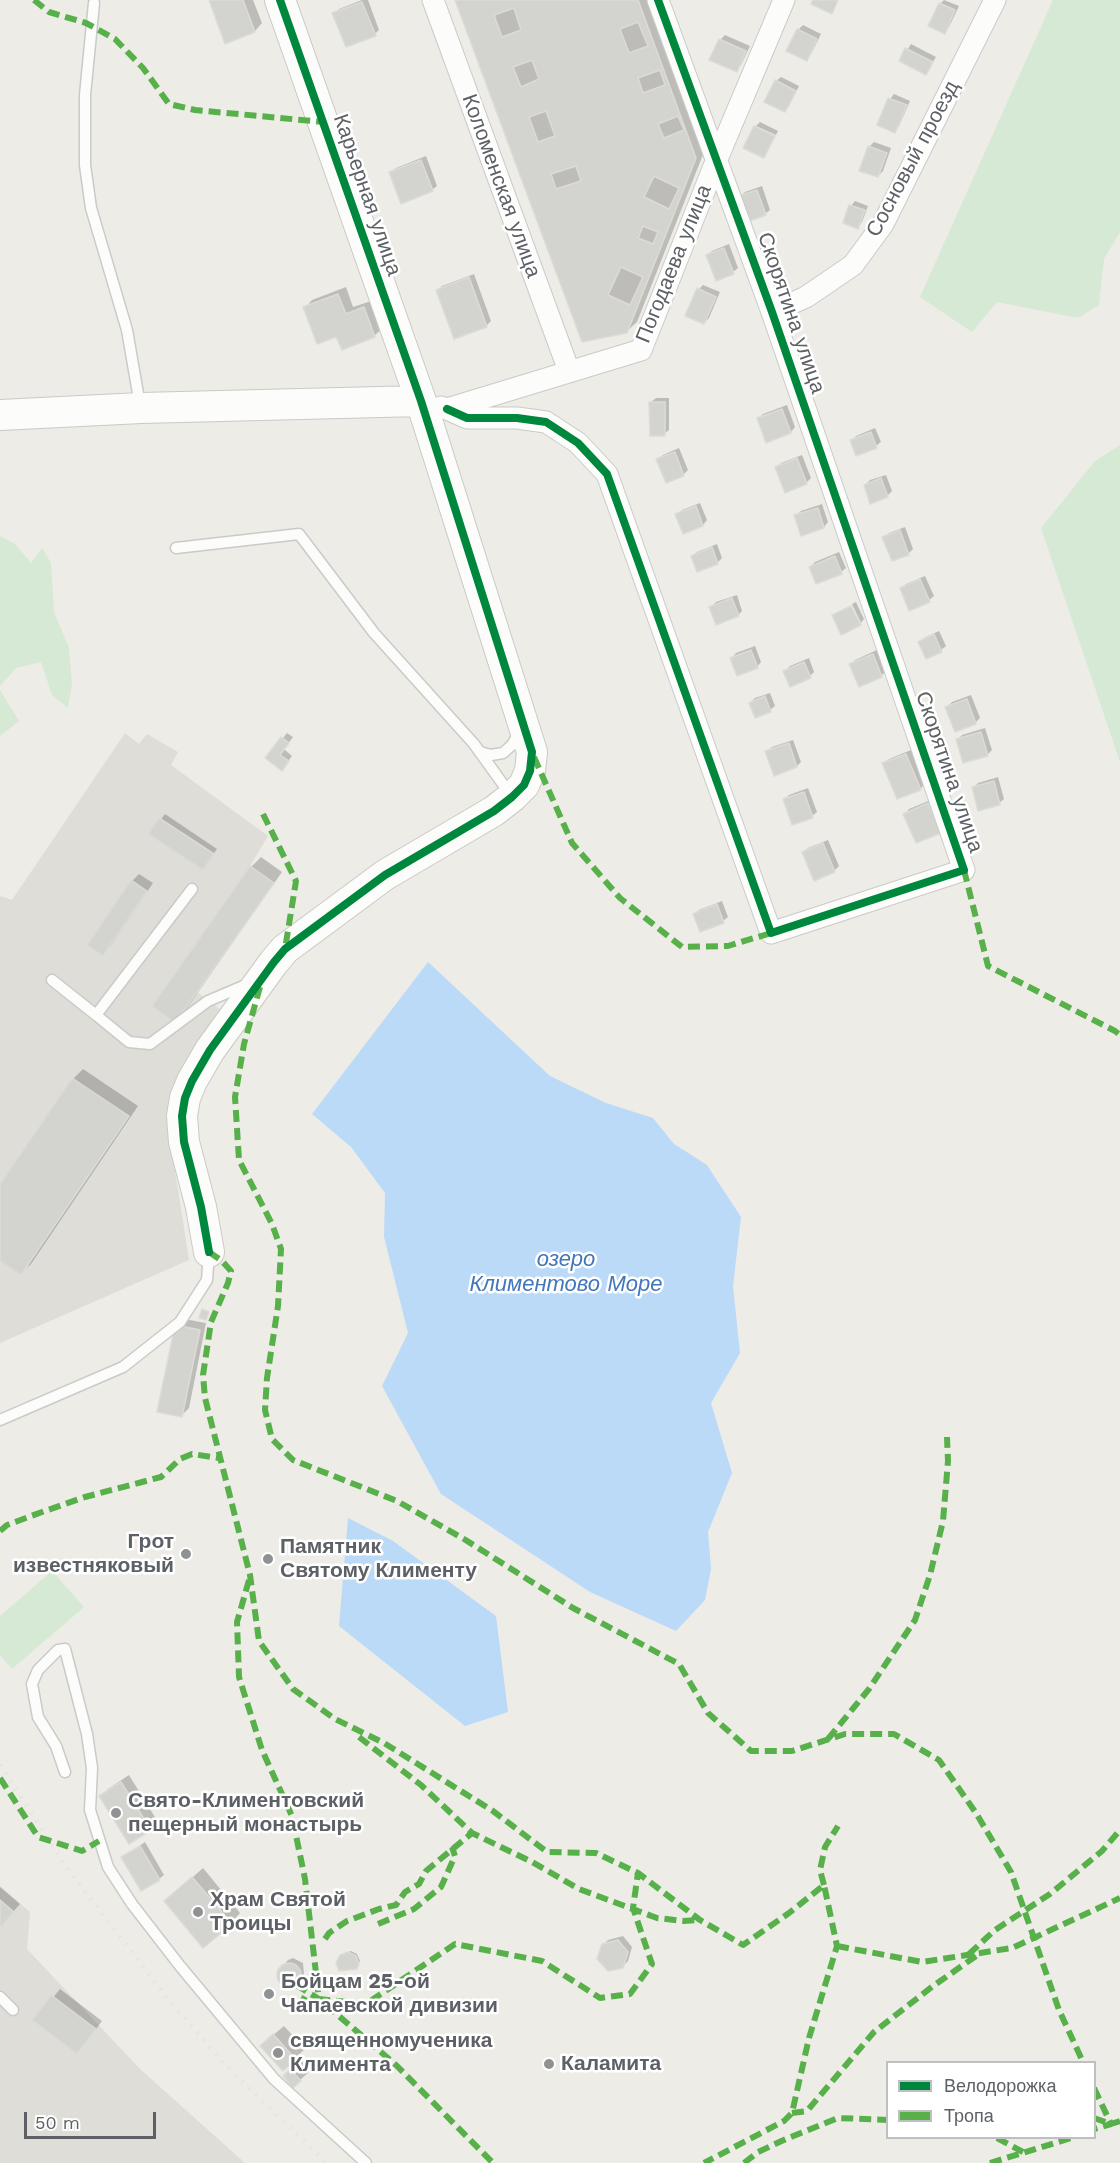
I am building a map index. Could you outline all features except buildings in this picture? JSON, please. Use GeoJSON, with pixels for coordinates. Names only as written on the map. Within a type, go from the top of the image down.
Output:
{"type":"FeatureCollection","features":[{"type":"Feature","properties":{"kind":"street","name":"Карьерная улица"},"geometry":{"type":"LineString","coordinates":[[209,1252],[201,1208],[184,1142],[182,1116],[185,1098],[192,1081],[210,1050],[273,962],[285,949],[385,875],[494,811],[512,797],[524,785],[530,771],[532,752],[434,405],[280,0]]}},
{"type":"Feature","properties":{"kind":"street","name":"Коломенская улица"},"geometry":{"type":"LineString","coordinates":[[433,0],[569,371]]}},
{"type":"Feature","properties":{"kind":"street","name":"Скорятина улица"},"geometry":{"type":"LineString","coordinates":[[434,405],[467,418],[517,418],[546,422],[578,443],[607,474],[771,933],[964,870],[772,312],[658,0]]}},
{"type":"Feature","properties":{"kind":"street","name":"Погодаева улица"},"geometry":{"type":"LineString","coordinates":[[434,405],[569,371],[641,350],[783,0]]}},
{"type":"Feature","properties":{"kind":"street","name":"Сосновый проезд"},"geometry":{"type":"LineString","coordinates":[[772,312],[806,297],[853,265],[877,233],[995,0]]}},
{"type":"Feature","properties":{"kind":"street"},"geometry":{"type":"LineString","coordinates":[[0,415],[141,408],[434,405]]}},
{"type":"Feature","properties":{"kind":"lane"},"geometry":{"type":"LineString","coordinates":[[94,3],[85,95],[85,165],[91,208],[127,330],[141,408]]}},
{"type":"Feature","properties":{"kind":"lane"},"geometry":{"type":"LineString","coordinates":[[176,548],[299,534],[374,633],[480,752],[512,797]]}},
{"type":"Feature","properties":{"kind":"lane"},"geometry":{"type":"LineString","coordinates":[[480,752],[490,755],[502,753],[512,745],[519,734],[522,718]]}},
{"type":"Feature","properties":{"kind":"lane"},"geometry":{"type":"LineString","coordinates":[[96,1015],[192,889]]}},
{"type":"Feature","properties":{"kind":"lane"},"geometry":{"type":"LineString","coordinates":[[52,980],[129,1042],[150,1044],[208,1001],[234,988],[263,979]]}},
{"type":"Feature","properties":{"kind":"lane"},"geometry":{"type":"LineString","coordinates":[[0,1420],[123,1367],[180,1322],[207,1280],[209,1252]]}},
{"type":"Feature","properties":{"kind":"lane"},"geometry":{"type":"LineString","coordinates":[[65,1772],[56,1746],[38,1717],[32,1684],[38,1670],[58,1650],[65,1648],[87,1734],[92,1768],[90,1810],[108,1867],[132,1904],[174,1958],[274,2079],[366,2163]]}},
{"type":"Feature","properties":{"kind":"lane"},"geometry":{"type":"LineString","coordinates":[[0,1997],[13,2010]]}},
{"type":"Feature","properties":{"kind":"shaded area"},"geometry":{"type":"Polygon","coordinates":[[[125,733],[139,744],[147,734],[178,752],[171,765],[268,836],[250,866],[274,883],[197,992],[228,1015],[192,1056],[167,1119],[189,1260],[0,1343],[0,896],[12,900],[125,733]]]}},
{"type":"Feature","properties":{"kind":"shaded area"},"geometry":{"type":"Polygon","coordinates":[[[0,1886],[30,1912],[27,1949],[140,2069],[245,2163],[0,2163],[0,1886]]]}},
{"type":"Feature","properties":{"kind":"green space"},"geometry":{"type":"Polygon","coordinates":[[[1053,0],[1120,0],[1120,232],[1104,259],[1099,305],[1078,318],[997,302],[972,332],[920,297],[1053,0]]]}},
{"type":"Feature","properties":{"kind":"green space"},"geometry":{"type":"Polygon","coordinates":[[[1120,445],[1120,762],[1041,528],[1095,461],[1120,445]]]}},
{"type":"Feature","properties":{"kind":"green space"},"geometry":{"type":"Polygon","coordinates":[[[0,536],[15,544],[31,563],[42,548],[51,563],[54,612],[69,648],[72,683],[68,708],[52,695],[41,662],[16,668],[0,686],[0,536]]]}},
{"type":"Feature","properties":{"kind":"green space"},"geometry":{"type":"Polygon","coordinates":[[[0,690],[19,721],[0,736],[0,690]]]}},
{"type":"Feature","properties":{"kind":"green space"},"geometry":{"type":"Polygon","coordinates":[[[52,1571],[84,1607],[12,1669],[0,1655],[0,1616],[52,1571]]]}},
{"type":"Feature","properties":{"kind":"water","name":"озеро Климентово Море"},"geometry":{"type":"Polygon","coordinates":[[[428,962],[550,1076],[606,1103],[653,1118],[674,1144],[707,1165],[741,1217],[733,1286],[740,1353],[711,1403],[732,1473],[708,1532],[711,1569],[705,1600],[676,1631],[590,1592],[441,1494],[382,1386],[408,1333],[384,1237],[385,1193],[351,1147],[312,1114],[428,962]]]}},
{"type":"Feature","properties":{"kind":"water"},"geometry":{"type":"Polygon","coordinates":[[[348,1518],[393,1541],[496,1616],[508,1712],[465,1726],[339,1626],[348,1518]]]}},
{"type":"Feature","properties":{"kind":"railway"},"geometry":{"type":"LineString","coordinates":[[0,1765],[70,1872],[168,1999],[231,2071],[327,2163]]}},
{"type":"Feature","properties":{"kind":"marked path"},"geometry":{"type":"LineString","coordinates":[[34,0],[49,12],[86,23],[115,39],[143,68],[169,104],[195,110],[323,122]]}},
{"type":"Feature","properties":{"kind":"marked path"},"geometry":{"type":"LineString","coordinates":[[534,757],[572,843],[620,898],[682,947],[728,946],[771,933]]}},
{"type":"Feature","properties":{"kind":"marked path"},"geometry":{"type":"LineString","coordinates":[[263,814],[296,881],[285,949]]}},
{"type":"Feature","properties":{"kind":"marked path"},"geometry":{"type":"LineString","coordinates":[[964,870],[988,966],[1120,1035]]}},
{"type":"Feature","properties":{"kind":"marked path"},"geometry":{"type":"LineString","coordinates":[[260,987],[244,1044],[235,1097],[239,1160],[272,1224],[281,1249],[278,1306],[267,1378],[265,1410],[272,1439],[293,1460],[397,1501],[464,1539],[573,1608],[679,1664],[708,1713],[751,1751],[792,1751],[845,1734],[894,1734],[939,1760],[976,1813],[1011,1872],[1059,2010],[1083,2061]]}},
{"type":"Feature","properties":{"kind":"marked path"},"geometry":{"type":"LineString","coordinates":[[209,1252],[231,1271],[211,1322],[203,1375],[205,1398],[250,1575],[259,1641],[293,1689],[335,1719],[384,1743],[493,1811],[547,1852],[596,1853],[638,1873],[700,1920],[743,1945],[824,1885],[837,1946],[809,2038],[792,2113],[784,2121],[704,2163]]}},
{"type":"Feature","properties":{"kind":"marked path"},"geometry":{"type":"LineString","coordinates":[[828,1739],[869,1689],[915,1620],[930,1575],[943,1521],[948,1461],[947,1437]]}},
{"type":"Feature","properties":{"kind":"marked path"},"geometry":{"type":"LineString","coordinates":[[0,1531],[7,1525],[85,1497],[161,1477],[180,1459],[192,1454],[219,1458]]}},
{"type":"Feature","properties":{"kind":"marked path"},"geometry":{"type":"LineString","coordinates":[[249,1580],[237,1622],[239,1677],[262,1750],[292,1816],[305,1879],[319,1999],[366,2004],[455,1944],[542,1961],[600,1998],[630,1994],[652,1964],[633,1908],[638,1873]]}},
{"type":"Feature","properties":{"kind":"marked path"},"geometry":{"type":"LineString","coordinates":[[359,1737],[421,1785],[472,1833],[532,1862],[579,1889],[657,1918],[700,1920]]}},
{"type":"Feature","properties":{"kind":"marked path"},"geometry":{"type":"LineString","coordinates":[[0,1778],[38,1837],[82,1851],[99,1841]]}},
{"type":"Feature","properties":{"kind":"marked path"},"geometry":{"type":"LineString","coordinates":[[824,1885],[820,1870],[825,1847],[838,1826]]}},
{"type":"Feature","properties":{"kind":"marked path"},"geometry":{"type":"LineString","coordinates":[[969,1954],[995,1930],[1050,1894],[1102,1851],[1120,1830]]}},
{"type":"Feature","properties":{"kind":"marked path"},"geometry":{"type":"LineString","coordinates":[[325,1939],[329,1933],[347,1921],[396,1905],[405,1892],[419,1884],[426,1871],[472,1833]]}},
{"type":"Feature","properties":{"kind":"marked path"},"geometry":{"type":"LineString","coordinates":[[378,1924],[414,1909],[441,1887],[455,1856],[452,1847]]}},
{"type":"Feature","properties":{"kind":"marked path"},"geometry":{"type":"LineString","coordinates":[[837,1946],[922,1962],[1012,1948],[1120,1898]]}},
{"type":"Feature","properties":{"kind":"marked path"},"geometry":{"type":"LineString","coordinates":[[792,2113],[807,2111],[874,2032],[979,1954]]}},
{"type":"Feature","properties":{"kind":"marked path"},"geometry":{"type":"LineString","coordinates":[[296,1985],[319,1999],[396,2065],[493,2163]]}},
{"type":"Feature","properties":{"kind":"marked path"},"geometry":{"type":"LineString","coordinates":[[299,2007],[307,1993]]}},
{"type":"Feature","properties":{"kind":"marked path"},"geometry":{"type":"LineString","coordinates":[[1096,2092],[1111,2124],[1096,2128]]}},
{"type":"Feature","properties":{"kind":"marked path"},"geometry":{"type":"LineString","coordinates":[[744,2163],[758,2152],[838,2118],[886,2120]]}},
{"type":"Feature","properties":{"kind":"marked path"},"geometry":{"type":"LineString","coordinates":[[1096,2119],[1111,2124],[1120,2121]]}},
{"type":"Feature","properties":{"kind":"marked path"},"geometry":{"type":"LineString","coordinates":[[999,2139],[1023,2152]]}},
{"type":"Feature","properties":{"kind":"marked path"},"geometry":{"type":"LineString","coordinates":[[990,2163],[1068,2139]]}},
{"type":"Feature","properties":{"kind":"cycle path"},"geometry":{"type":"LineString","coordinates":[[209,1252],[201,1207],[184,1142],[182,1116],[185,1098],[192,1081],[210,1050],[285,949],[385,875],[494,811],[512,797],[524,785],[530,771],[532,752],[421,401],[280,0]]}},
{"type":"Feature","properties":{"kind":"cycle path"},"geometry":{"type":"LineString","coordinates":[[447,409],[467,418],[517,418],[546,422],[578,443],[607,474],[771,933],[964,870],[772,312],[658,0]]}},
{"type":"Feature","properties":{"kind":"place","name":"Грот известняковый"},"geometry":{"type":"Point","coordinates":[186,1554]}},
{"type":"Feature","properties":{"kind":"place","name":"Памятник Святому Клименту"},"geometry":{"type":"Point","coordinates":[268,1559]}},
{"type":"Feature","properties":{"kind":"place","name":"Свято-Климентовский пещерный монастырь"},"geometry":{"type":"Point","coordinates":[116,1813]}},
{"type":"Feature","properties":{"kind":"place","name":"Храм Святой Троицы"},"geometry":{"type":"Point","coordinates":[198,1912]}},
{"type":"Feature","properties":{"kind":"place","name":"Бойцам 25-ой Чапаевской дивизии"},"geometry":{"type":"Point","coordinates":[269,1994]}},
{"type":"Feature","properties":{"kind":"place","name":"священномученика Климента"},"geometry":{"type":"Point","coordinates":[278,2053]}},
{"type":"Feature","properties":{"kind":"place","name":"Каламита"},"geometry":{"type":"Point","coordinates":[549,2064]}}]}
